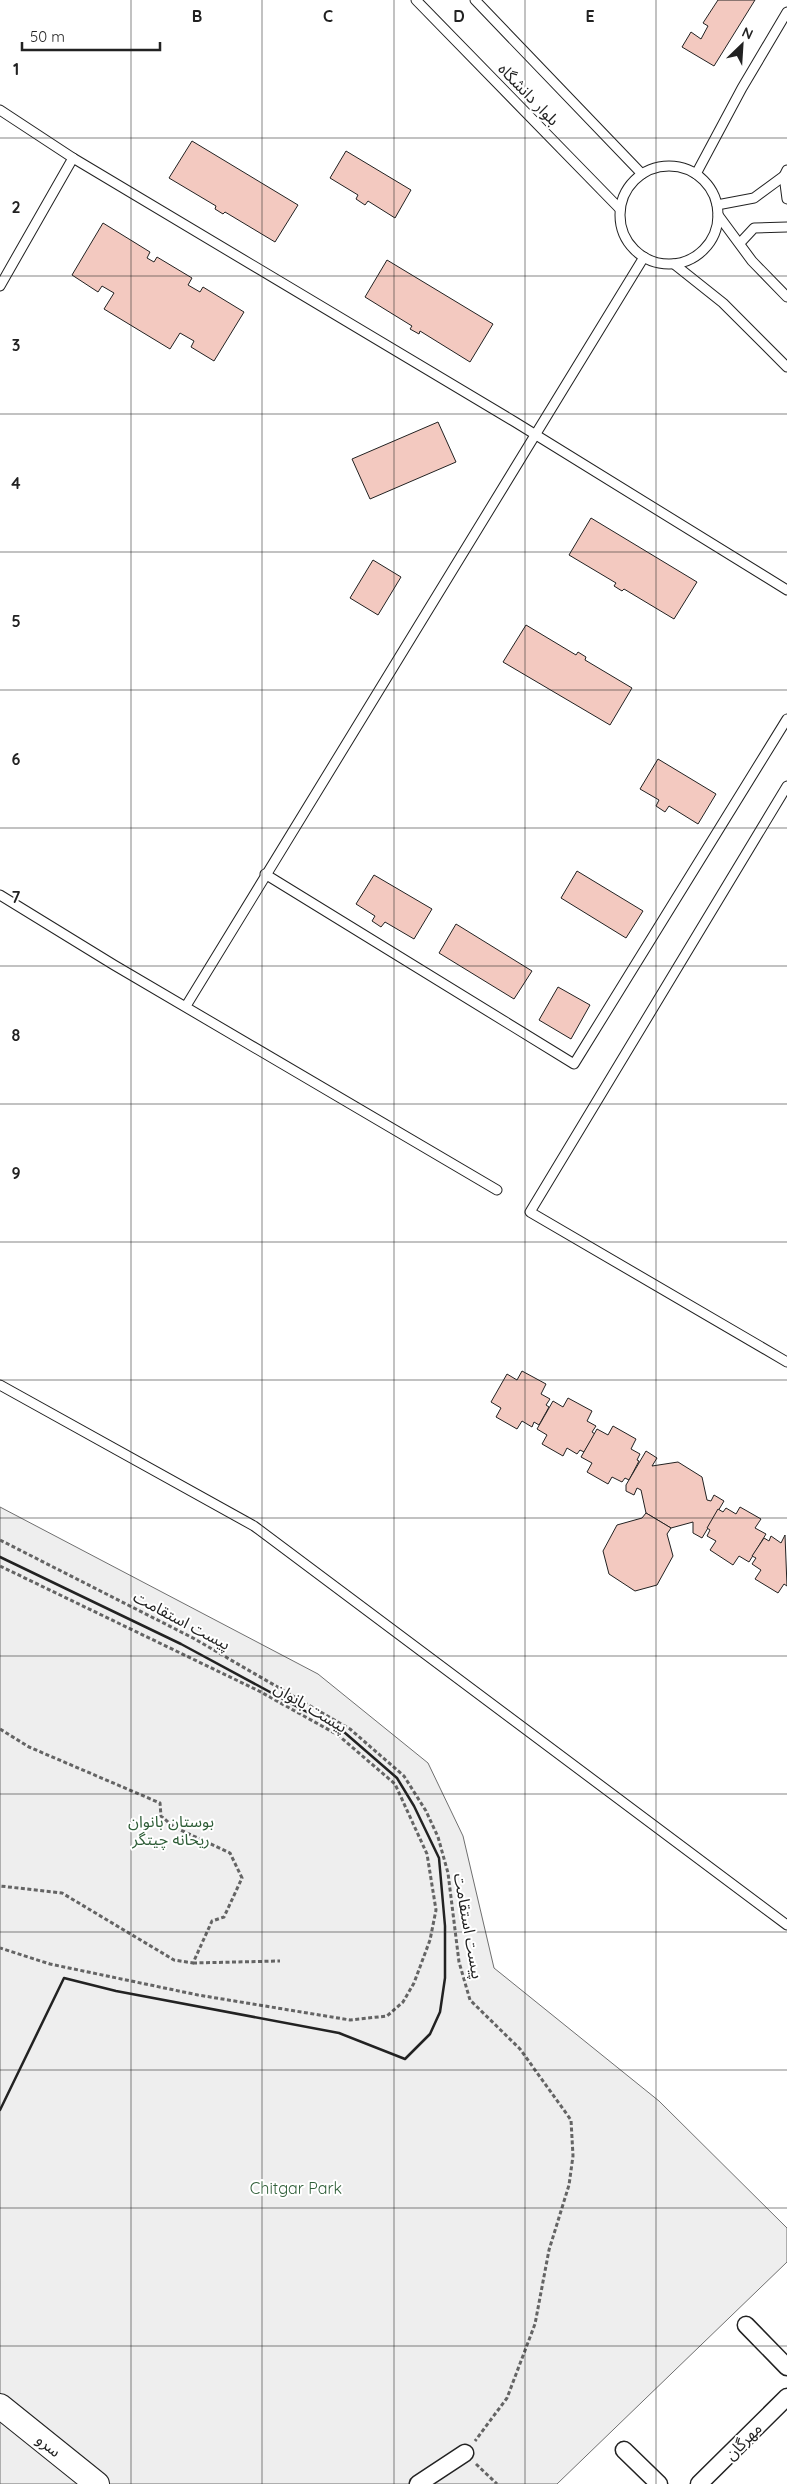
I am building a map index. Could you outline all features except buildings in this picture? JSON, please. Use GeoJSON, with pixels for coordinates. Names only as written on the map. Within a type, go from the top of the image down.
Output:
{"type":"FeatureCollection","features":[{"type":"Feature","properties":{"kind":"street"},"geometry":{"type":"LineString","coordinates":[[746,2325],[787,2368]]}},
{"type":"Feature","properties":{"kind":"street","name":"مهرگان"},"geometry":{"type":"LineString","coordinates":[[699,2484],[787,2397]]}},
{"type":"Feature","properties":{"kind":"street","name":"سرو"},"geometry":{"type":"LineString","coordinates":[[0,2406],[97,2484]]}},
{"type":"Feature","properties":{"kind":"street"},"geometry":{"type":"LineString","coordinates":[[624,2450],[659,2484]]}},
{"type":"Feature","properties":{"kind":"street"},"geometry":{"type":"LineString","coordinates":[[418,2484],[465,2453]]}},
{"type":"Feature","properties":{"kind":"lane","name":"بلوار دانشگاه"},"geometry":{"type":"LineString","coordinates":[[416,0],[620,209]]}},
{"type":"Feature","properties":{"kind":"lane","name":"بلوار دانشگاه"},"geometry":{"type":"LineString","coordinates":[[475,0],[642,174]]}},
{"type":"Feature","properties":{"kind":"lane"},"geometry":{"type":"LineString","coordinates":[[696,174],[742,88],[787,12]]}},
{"type":"Feature","properties":{"kind":"lane"},"geometry":{"type":"LineString","coordinates":[[0,110],[73,158],[534,434],[787,590]]}},
{"type":"Feature","properties":{"kind":"lane"},"geometry":{"type":"LineString","coordinates":[[0,286],[73,158]]}},
{"type":"Feature","properties":{"kind":"lane"},"geometry":{"type":"LineString","coordinates":[[669,166],[683,168],[696,174],[708,185],[717,205],[716,229],[710,242],[694,257],[674,264],[658,263],[644,257],[633,248],[625,236],[620,223],[620,209],[624,196],[631,184],[642,174],[655,168],[669,166]]}},
{"type":"Feature","properties":{"kind":"lane"},"geometry":{"type":"LineString","coordinates":[[717,205],[754,198],[786,173]]}},
{"type":"Feature","properties":{"kind":"lane"},"geometry":{"type":"LineString","coordinates":[[786,173],[787,199]]}},
{"type":"Feature","properties":{"kind":"lane"},"geometry":{"type":"LineString","coordinates":[[718,215],[752,261],[787,298]]}},
{"type":"Feature","properties":{"kind":"lane"},"geometry":{"type":"LineString","coordinates":[[740,243],[754,228],[787,227]]}},
{"type":"Feature","properties":{"kind":"lane"},"geometry":{"type":"LineString","coordinates":[[186,1006],[534,434],[644,257]]}},
{"type":"Feature","properties":{"kind":"lane"},"geometry":{"type":"LineString","coordinates":[[674,264],[722,303],[787,367]]}},
{"type":"Feature","properties":{"kind":"lane"},"geometry":{"type":"LineString","coordinates":[[265,874],[574,1064],[787,719]]}},
{"type":"Feature","properties":{"kind":"lane"},"geometry":{"type":"LineString","coordinates":[[787,786],[530,1212],[787,1362]]}},
{"type":"Feature","properties":{"kind":"lane"},"geometry":{"type":"LineString","coordinates":[[0,895],[497,1190]]}},
{"type":"Feature","properties":{"kind":"lane"},"geometry":{"type":"LineString","coordinates":[[0,1385],[254,1526],[787,1925]]}},
{"type":"Feature","properties":{"kind":"path","name":"پیست استقامت"},"geometry":{"type":"LineString","coordinates":[[0,1540],[193,1638],[350,1729],[404,1776],[426,1811],[438,1838],[448,1873],[459,1962],[470,2000],[520,2049],[572,2120],[573,2156],[569,2185],[549,2250],[535,2324],[508,2398],[465,2453]]}},
{"type":"Feature","properties":{"kind":"path","name":"پیست بانوان"},"geometry":{"type":"LineString","coordinates":[[0,1566],[259,1691],[338,1735],[396,1784],[427,1854],[436,1910],[430,1940],[414,1983],[403,2002],[387,2016],[350,2020],[198,1995],[50,1964],[0,1948]]}},
{"type":"Feature","properties":{"kind":"path"},"geometry":{"type":"LineString","coordinates":[[0,1729],[29,1747],[160,1803],[161,1816],[174,1827],[230,1853],[242,1878],[224,1917],[212,1921],[193,1963]]}},
{"type":"Feature","properties":{"kind":"path"},"geometry":{"type":"LineString","coordinates":[[0,1886],[62,1893],[174,1960],[193,1963],[280,1961]]}},
{"type":"Feature","properties":{"kind":"path"},"geometry":{"type":"LineString","coordinates":[[465,2453],[497,2484]]}},
{"type":"Feature","properties":{"kind":"green space","name":"Chitgar Park"},"geometry":{"type":"Polygon","coordinates":[[[0,1507],[318,1674],[428,1763],[463,1836],[494,1968],[659,2101],[787,2228],[787,2262],[557,2484],[0,2484],[0,1507]]]}},
{"type":"Feature","properties":{"kind":"wall"},"geometry":{"type":"LineString","coordinates":[[0,1557],[181,1644],[344,1732],[397,1778],[414,1806],[439,1858],[445,1926],[445,1978],[440,2012],[430,2034],[405,2059],[339,2033],[116,1991],[64,1978],[0,2110]]}},
{"type":"Feature","properties":{"kind":"park label","name":"بوستان بانوان ریحانه چیتگر"},"geometry":{"type":"Point","coordinates":[171,1830]}}]}
